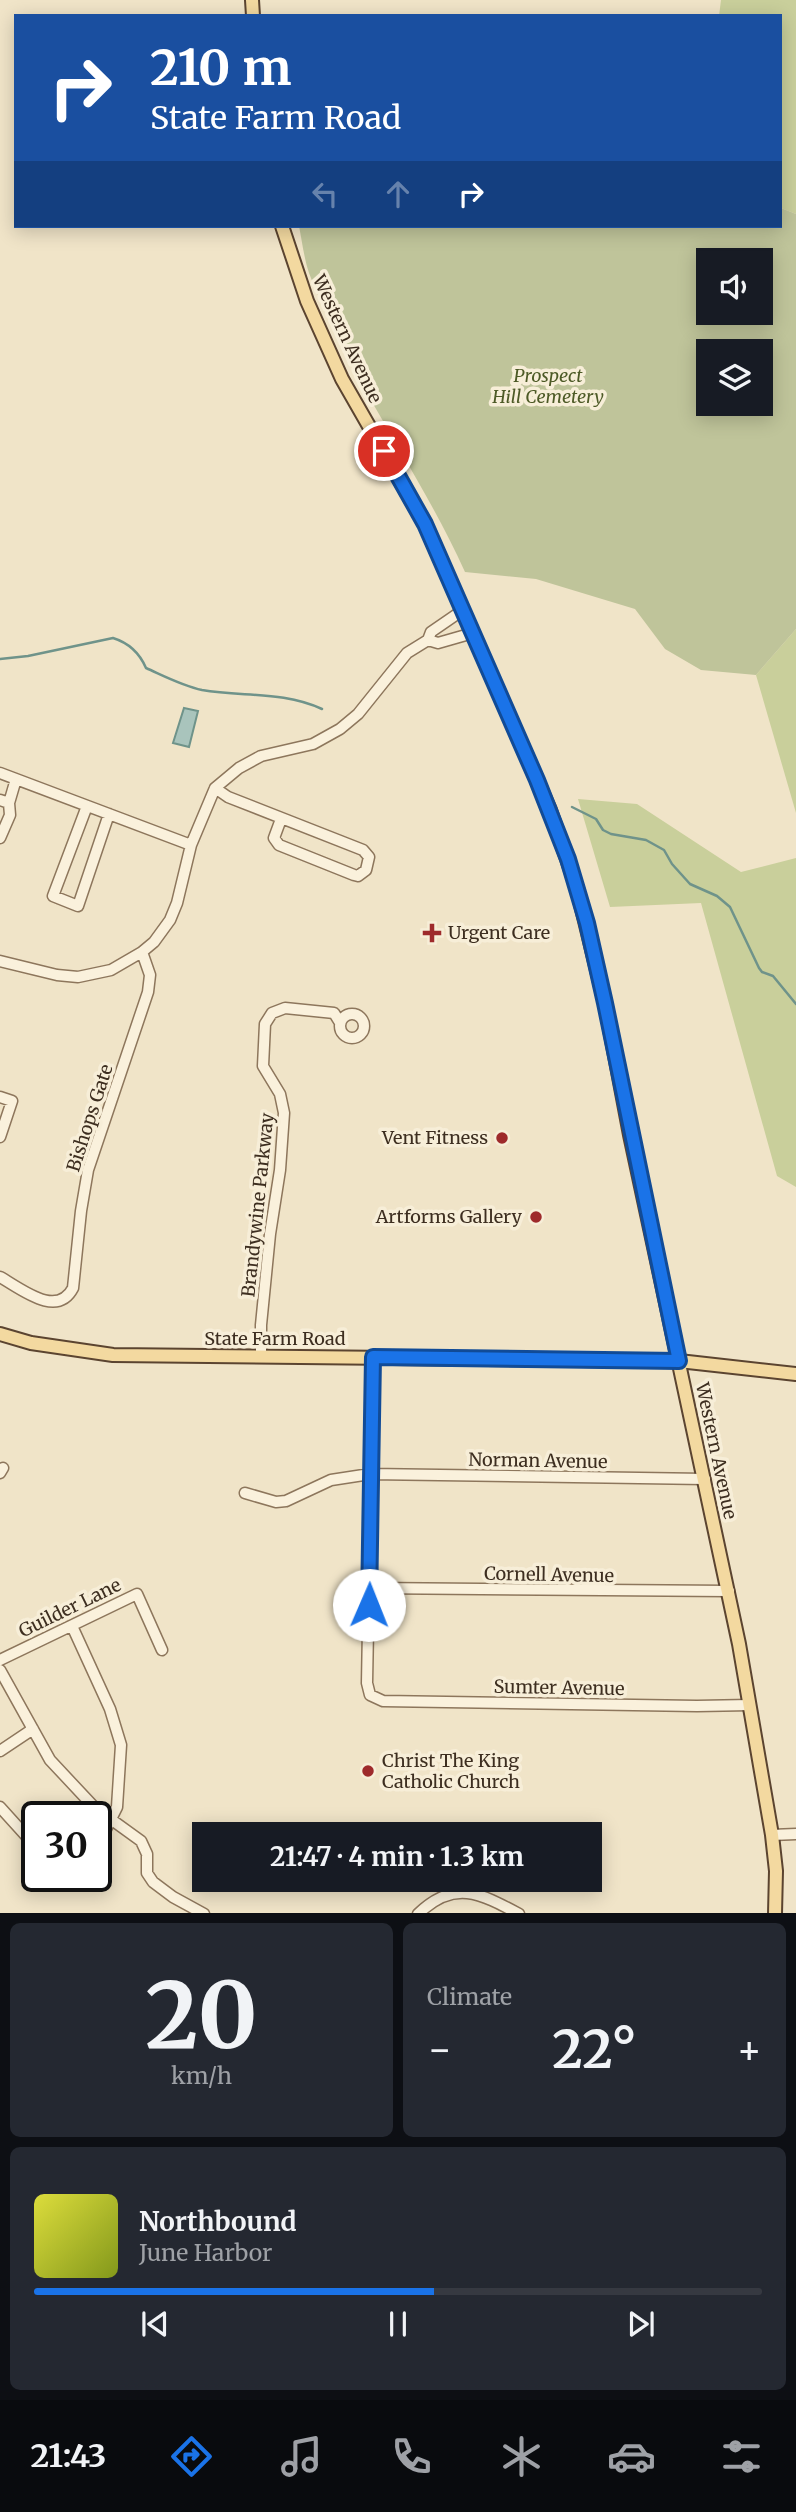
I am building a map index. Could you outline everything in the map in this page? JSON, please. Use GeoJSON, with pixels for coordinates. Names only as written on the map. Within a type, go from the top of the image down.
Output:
{"type":"FeatureCollection","features":[{"type":"Feature","properties":{"kind":"main road","name":"Western Avenue"},"geometry":{"type":"LineString","coordinates":[[283,228],[307,302],[342,379],[425,524],[550,810],[580,900],[608,1015],[729,1591],[772,1835],[776,1871],[775,1913]]}},
{"type":"Feature","properties":{"kind":"main road","name":"State Farm Road"},"geometry":{"type":"LineString","coordinates":[[0,1334],[45,1345],[113,1355],[679,1361],[796,1374]]}},
{"type":"Feature","properties":{"kind":"street"},"geometry":{"type":"LineString","coordinates":[[0,961],[57,975],[78,977],[111,970],[142,952],[154,942],[170,920],[177,903],[191,845],[215,788],[239,768],[261,756],[313,744],[340,729],[358,715],[407,653],[428,640],[431,632],[463,610]]}},
{"type":"Feature","properties":{"kind":"street"},"geometry":{"type":"LineString","coordinates":[[428,640],[438,643],[473,633]]}},
{"type":"Feature","properties":{"kind":"street"},"geometry":{"type":"LineString","coordinates":[[0,773],[191,845]]}},
{"type":"Feature","properties":{"kind":"street"},"geometry":{"type":"LineString","coordinates":[[0,838],[9,815],[4,801],[16,779]]}},
{"type":"Feature","properties":{"kind":"street"},"geometry":{"type":"LineString","coordinates":[[215,788],[229,797],[281,819],[363,850],[369,857],[366,870],[358,876],[354,875],[279,845],[274,838],[281,819]]}},
{"type":"Feature","properties":{"kind":"street"},"geometry":{"type":"LineString","coordinates":[[88,806],[53,896],[78,906],[109,814]]}},
{"type":"Feature","properties":{"kind":"street","name":"Bishops Gate"},"geometry":{"type":"LineString","coordinates":[[0,1277],[36,1298],[56,1302],[66,1297],[73,1287],[88,1170],[148,992],[150,975],[142,952]]}},
{"type":"Feature","properties":{"kind":"street","name":"Brandywine Parkway"},"geometry":{"type":"LineString","coordinates":[[261,1356],[261,1325],[270,1234],[280,1170],[284,1113],[281,1094],[263,1066],[265,1024],[272,1013],[289,1008],[334,1013],[340,1021]]}},
{"type":"Feature","properties":{"kind":"street"},"geometry":{"type":"LineString","coordinates":[[0,1097],[12,1101],[0,1137]]}},
{"type":"Feature","properties":{"kind":"street"},"geometry":{"type":"LineString","coordinates":[[369,1588],[373,1357]]}},
{"type":"Feature","properties":{"kind":"street","name":"Norman Avenue"},"geometry":{"type":"LineString","coordinates":[[245,1493],[276,1502],[286,1501],[331,1480],[370,1474],[705,1479]]}},
{"type":"Feature","properties":{"kind":"street","name":"Cornell Avenue"},"geometry":{"type":"LineString","coordinates":[[369,1588],[729,1591]]}},
{"type":"Feature","properties":{"kind":"street","name":"Sumter Avenue"},"geometry":{"type":"LineString","coordinates":[[369,1588],[367,1683],[370,1695],[383,1701],[750,1705]]}},
{"type":"Feature","properties":{"kind":"street","name":"Guilder Lane"},"geometry":{"type":"LineString","coordinates":[[0,1660],[137,1594],[162,1650]]}},
{"type":"Feature","properties":{"kind":"street"},"geometry":{"type":"LineString","coordinates":[[72,1626],[110,1709],[121,1745],[117,1807],[112,1819]]}},
{"type":"Feature","properties":{"kind":"street"},"geometry":{"type":"LineString","coordinates":[[1,1673],[50,1760],[88,1801]]}},
{"type":"Feature","properties":{"kind":"street"},"geometry":{"type":"LineString","coordinates":[[0,1751],[33,1729]]}},
{"type":"Feature","properties":{"kind":"street"},"geometry":{"type":"LineString","coordinates":[[0,1807],[21,1830]]}},
{"type":"Feature","properties":{"kind":"street"},"geometry":{"type":"LineString","coordinates":[[112,1822],[135,1836],[146,1847],[147,1873],[153,1882],[173,1897],[204,1913]]}},
{"type":"Feature","properties":{"kind":"street"},"geometry":{"type":"LineString","coordinates":[[772,1835],[796,1834]]}},
{"type":"Feature","properties":{"kind":"street"},"geometry":{"type":"LineString","coordinates":[[418,1913],[446,1894],[471,1892],[519,1913]]}},
{"type":"Feature","properties":{"kind":"green space"},"geometry":{"type":"Polygon","coordinates":[[[721,0],[796,0],[796,214],[782,208],[782,14],[719,14],[721,0]]]}},
{"type":"Feature","properties":{"kind":"green space","name":"Prospect Hill Cemetery"},"geometry":{"type":"Polygon","coordinates":[[[782,208],[796,214],[796,629],[756,675],[701,670],[665,649],[635,609],[536,579],[465,572],[427,497],[344,350],[309,273],[299,228],[782,228],[782,208]]]}},
{"type":"Feature","properties":{"kind":"green space"},"geometry":{"type":"Polygon","coordinates":[[[796,629],[796,813],[756,675],[796,629]]]}},
{"type":"Feature","properties":{"kind":"green space"},"geometry":{"type":"Polygon","coordinates":[[[578,799],[637,804],[741,872],[796,858],[796,1187],[777,1176],[701,903],[610,907],[578,799]]]}},
{"type":"Feature","properties":{"kind":"water"},"geometry":{"type":"Polygon","coordinates":[[[184,708],[198,711],[189,747],[173,743],[184,708]]]}},
{"type":"Feature","properties":{"kind":"waterway"},"geometry":{"type":"LineString","coordinates":[[0,659],[28,656],[113,638],[133,650],[146,668],[188,686],[217,692],[293,699],[322,709]]}},
{"type":"Feature","properties":{"kind":"waterway"},"geometry":{"type":"LineString","coordinates":[[572,807],[596,819],[603,830],[611,834],[646,840],[664,850],[672,864],[690,884],[717,896],[730,907],[759,968],[773,976],[796,1004]]}},
{"type":"Feature","properties":{"kind":"place","name":"Urgent Care"},"geometry":{"type":"Point","coordinates":[432,933]}},
{"type":"Feature","properties":{"kind":"place","name":"Vent Fitness"},"geometry":{"type":"Point","coordinates":[502,1138]}},
{"type":"Feature","properties":{"kind":"place","name":"Artforms Gallery"},"geometry":{"type":"Point","coordinates":[536,1217]}},
{"type":"Feature","properties":{"kind":"place","name":"Christ The King Catholic Church"},"geometry":{"type":"Point","coordinates":[368,1771]}},
{"type":"Feature","properties":{"kind":"route"},"geometry":{"type":"LineString","coordinates":[[369,1605],[373,1357],[679,1361],[615,1048],[587,923],[568,859],[550,810],[425,524],[384,451]]}}]}
